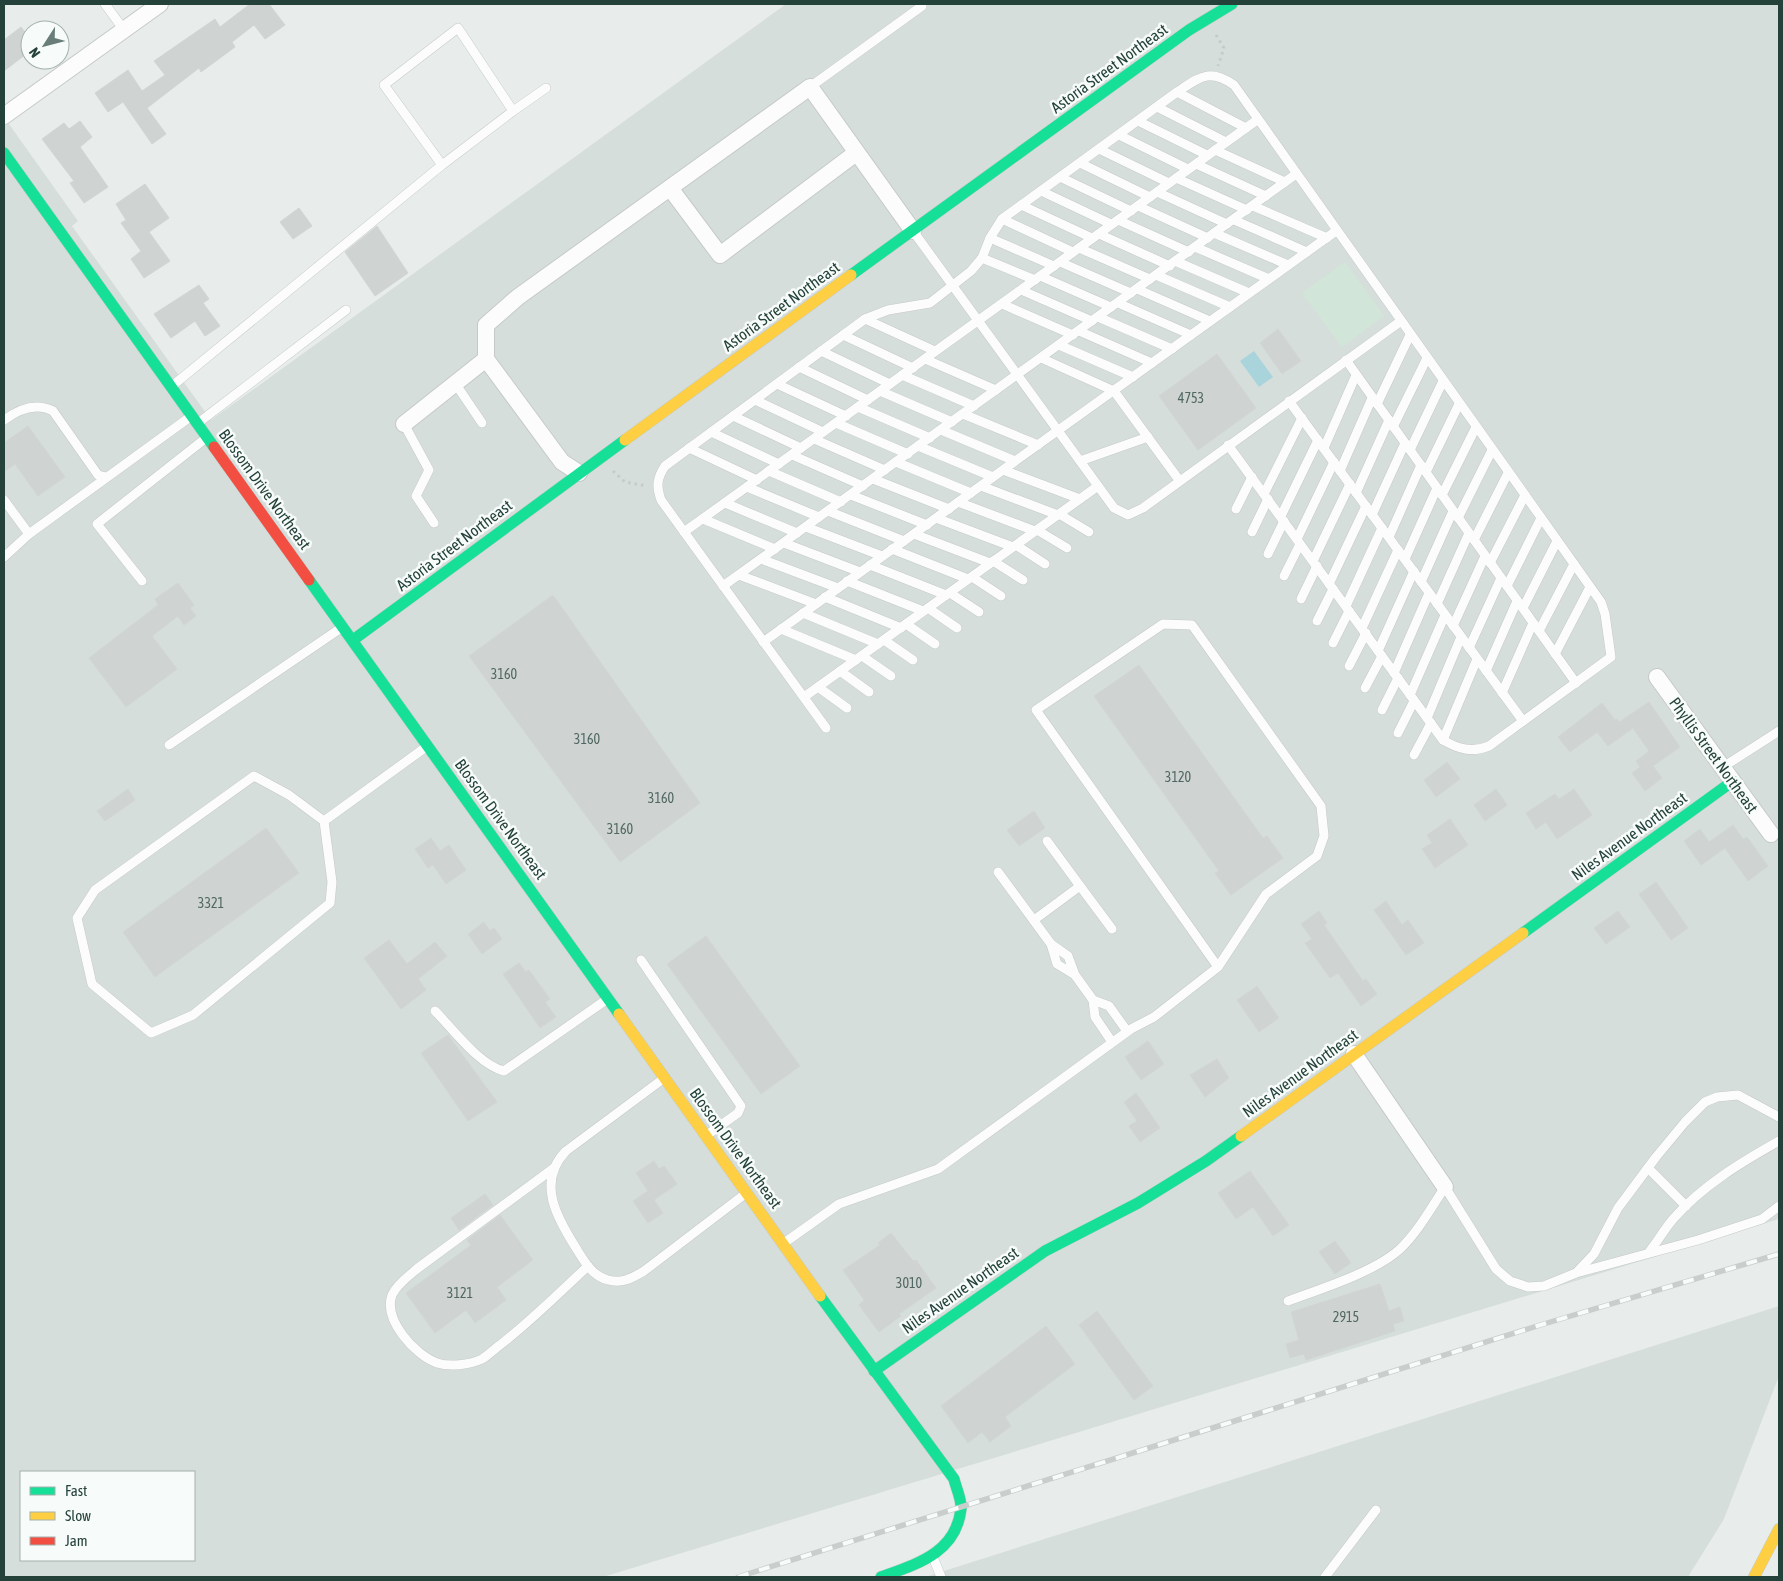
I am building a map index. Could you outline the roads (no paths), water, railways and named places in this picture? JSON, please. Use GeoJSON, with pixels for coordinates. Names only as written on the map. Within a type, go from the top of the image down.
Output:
{"type":"FeatureCollection","features":[{"type":"Feature","properties":{"kind":"main road","name":"Astoria Street Northeast"},"geometry":{"type":"LineString","coordinates":[[353,640],[579,472],[1181,35],[1208,19],[1219,8],[1232,4]]}},
{"type":"Feature","properties":{"kind":"main road","name":"Blossom Drive Northeast"},"geometry":{"type":"LineString","coordinates":[[4,153],[208,436],[874,1371],[954,1479],[961,1508],[953,1535],[933,1557]]}},
{"type":"Feature","properties":{"kind":"main road","name":"Niles Avenue Northeast"},"geometry":{"type":"LineString","coordinates":[[874,1371],[1045,1251],[1138,1203],[1206,1161],[1733,781]]}},
{"type":"Feature","properties":{"kind":"main road"},"geometry":{"type":"LineString","coordinates":[[1754,1577],[1779,1529]]}},
{"type":"Feature","properties":{"kind":"main road"},"geometry":{"type":"LineString","coordinates":[[881,1577],[894,1575],[933,1557]]}},
{"type":"Feature","properties":{"kind":"street"},"geometry":{"type":"LineString","coordinates":[[4,116],[160,4]]}},
{"type":"Feature","properties":{"kind":"street"},"geometry":{"type":"LineString","coordinates":[[579,472],[562,462],[486,359],[486,325],[518,297],[810,87],[913,231]]}},
{"type":"Feature","properties":{"kind":"street"},"geometry":{"type":"LineString","coordinates":[[670,188],[720,255],[856,153]]}},
{"type":"Feature","properties":{"kind":"street"},"geometry":{"type":"LineString","coordinates":[[404,424],[486,359]]}},
{"type":"Feature","properties":{"kind":"street","name":"Phyllis Street Northeast"},"geometry":{"type":"LineString","coordinates":[[1657,677],[1771,834]]}},
{"type":"Feature","properties":{"kind":"street"},"geometry":{"type":"LineString","coordinates":[[1354,1054],[1445,1187]]}},
{"type":"Feature","properties":{"kind":"lane"},"geometry":{"type":"LineString","coordinates":[[105,4],[124,30]]}},
{"type":"Feature","properties":{"kind":"lane"},"geometry":{"type":"LineString","coordinates":[[810,87],[922,6]]}},
{"type":"Feature","properties":{"kind":"lane"},"geometry":{"type":"LineString","coordinates":[[442,164],[384,85],[458,28],[514,111]]}},
{"type":"Feature","properties":{"kind":"lane"},"geometry":{"type":"LineString","coordinates":[[826,728],[660,500],[657,485],[660,473],[665,466],[865,319],[888,310],[930,303],[971,271],[982,258],[990,238],[1002,219],[1177,92],[1199,78],[1214,76],[1234,86],[1601,602],[1605,614],[1611,657],[1523,721],[1479,750],[1468,750],[1443,740],[1228,445]]}},
{"type":"Feature","properties":{"kind":"lane"},"geometry":{"type":"LineString","coordinates":[[172,386],[442,164],[546,88]]}},
{"type":"Feature","properties":{"kind":"lane"},"geometry":{"type":"LineString","coordinates":[[1177,92],[1246,128]]}},
{"type":"Feature","properties":{"kind":"lane"},"geometry":{"type":"LineString","coordinates":[[1157,107],[1226,142]]}},
{"type":"Feature","properties":{"kind":"lane"},"geometry":{"type":"LineString","coordinates":[[684,532],[1257,120]]}},
{"type":"Feature","properties":{"kind":"lane"},"geometry":{"type":"LineString","coordinates":[[1138,121],[1207,156]]}},
{"type":"Feature","properties":{"kind":"lane"},"geometry":{"type":"LineString","coordinates":[[1118,135],[1188,169]]}},
{"type":"Feature","properties":{"kind":"lane"},"geometry":{"type":"LineString","coordinates":[[1099,149],[1173,180],[1327,238]]}},
{"type":"Feature","properties":{"kind":"lane"},"geometry":{"type":"LineString","coordinates":[[1215,150],[1285,182]]}},
{"type":"Feature","properties":{"kind":"lane"},"geometry":{"type":"LineString","coordinates":[[1080,163],[1153,194],[1307,252]]}},
{"type":"Feature","properties":{"kind":"lane"},"geometry":{"type":"LineString","coordinates":[[1196,164],[1266,196]]}},
{"type":"Feature","properties":{"kind":"lane"},"geometry":{"type":"LineString","coordinates":[[723,586],[1296,174]]}},
{"type":"Feature","properties":{"kind":"lane"},"geometry":{"type":"LineString","coordinates":[[1060,177],[1134,208],[1288,265]]}},
{"type":"Feature","properties":{"kind":"lane"},"geometry":{"type":"LineString","coordinates":[[1041,191],[1115,222],[1269,279]]}},
{"type":"Feature","properties":{"kind":"lane"},"geometry":{"type":"LineString","coordinates":[[1021,205],[1095,236],[1249,293]]}},
{"type":"Feature","properties":{"kind":"lane"},"geometry":{"type":"LineString","coordinates":[[1002,219],[1076,250],[1230,307]]}},
{"type":"Feature","properties":{"kind":"lane"},"geometry":{"type":"LineString","coordinates":[[913,231],[1114,508],[1128,515],[1135,514],[1179,480],[1401,321]]}},
{"type":"Feature","properties":{"kind":"lane"},"geometry":{"type":"LineString","coordinates":[[763,642],[1336,231]]}},
{"type":"Feature","properties":{"kind":"lane"},"geometry":{"type":"LineString","coordinates":[[990,238],[1210,321]]}},
{"type":"Feature","properties":{"kind":"lane"},"geometry":{"type":"LineString","coordinates":[[982,258],[1114,305],[1191,335]]}},
{"type":"Feature","properties":{"kind":"lane"},"geometry":{"type":"LineString","coordinates":[[1021,290],[1172,349]]}},
{"type":"Feature","properties":{"kind":"lane"},"geometry":{"type":"LineString","coordinates":[[1002,304],[1152,363]]}},
{"type":"Feature","properties":{"kind":"lane"},"geometry":{"type":"LineString","coordinates":[[4,557],[29,534],[106,477],[195,419],[346,310]]}},
{"type":"Feature","properties":{"kind":"lane"},"geometry":{"type":"LineString","coordinates":[[865,319],[935,351]]}},
{"type":"Feature","properties":{"kind":"lane"},"geometry":{"type":"LineString","coordinates":[[843,335],[913,368]]}},
{"type":"Feature","properties":{"kind":"lane"},"geometry":{"type":"LineString","coordinates":[[1340,471],[1410,335]]}},
{"type":"Feature","properties":{"kind":"lane"},"geometry":{"type":"LineString","coordinates":[[1059,345],[1133,376]]}},
{"type":"Feature","properties":{"kind":"lane"},"geometry":{"type":"LineString","coordinates":[[820,351],[890,384]]}},
{"type":"Feature","properties":{"kind":"lane"},"geometry":{"type":"LineString","coordinates":[[1041,358],[1114,391],[1179,480]]}},
{"type":"Feature","properties":{"kind":"lane"},"geometry":{"type":"LineString","coordinates":[[1356,493],[1427,358]]}},
{"type":"Feature","properties":{"kind":"lane"},"geometry":{"type":"LineString","coordinates":[[925,359],[996,390]]}},
{"type":"Feature","properties":{"kind":"lane"},"geometry":{"type":"LineString","coordinates":[[1346,360],[1576,683]]}},
{"type":"Feature","properties":{"kind":"lane"},"geometry":{"type":"LineString","coordinates":[[798,367],[868,400]]}},
{"type":"Feature","properties":{"kind":"lane"},"geometry":{"type":"LineString","coordinates":[[902,375],[974,406]]}},
{"type":"Feature","properties":{"kind":"lane"},"geometry":{"type":"LineString","coordinates":[[1324,448],[1356,375]]}},
{"type":"Feature","properties":{"kind":"lane"},"geometry":{"type":"LineString","coordinates":[[1372,515],[1443,381]]}},
{"type":"Feature","properties":{"kind":"lane"},"geometry":{"type":"LineString","coordinates":[[455,383],[482,422]]}},
{"type":"Feature","properties":{"kind":"lane"},"geometry":{"type":"LineString","coordinates":[[777,384],[846,416]]}},
{"type":"Feature","properties":{"kind":"lane"},"geometry":{"type":"LineString","coordinates":[[880,391],[952,422]]}},
{"type":"Feature","properties":{"kind":"lane"},"geometry":{"type":"LineString","coordinates":[[755,400],[824,432]]}},
{"type":"Feature","properties":{"kind":"lane"},"geometry":{"type":"LineString","coordinates":[[1289,401],[1523,721]]}},
{"type":"Feature","properties":{"kind":"lane"},"geometry":{"type":"LineString","coordinates":[[1389,537],[1423,469],[1459,404]]}},
{"type":"Feature","properties":{"kind":"lane"},"geometry":{"type":"LineString","coordinates":[[4,420],[17,411],[43,406],[53,411],[98,475],[106,477]]}},
{"type":"Feature","properties":{"kind":"lane"},"geometry":{"type":"LineString","coordinates":[[858,407],[930,438]]}},
{"type":"Feature","properties":{"kind":"lane"},"geometry":{"type":"LineString","coordinates":[[963,414],[1038,445]]}},
{"type":"Feature","properties":{"kind":"lane"},"geometry":{"type":"LineString","coordinates":[[733,416],[801,448]]}},
{"type":"Feature","properties":{"kind":"lane"},"geometry":{"type":"LineString","coordinates":[[1252,532],[1302,418]]}},
{"type":"Feature","properties":{"kind":"lane"},"geometry":{"type":"LineString","coordinates":[[836,423],[908,454]]}},
{"type":"Feature","properties":{"kind":"lane"},"geometry":{"type":"LineString","coordinates":[[404,424],[429,470],[416,496],[434,523]]}},
{"type":"Feature","properties":{"kind":"lane"},"geometry":{"type":"LineString","coordinates":[[1405,559],[1439,492],[1476,427]]}},
{"type":"Feature","properties":{"kind":"lane"},"geometry":{"type":"LineString","coordinates":[[940,430],[1015,461]]}},
{"type":"Feature","properties":{"kind":"lane"},"geometry":{"type":"LineString","coordinates":[[711,432],[779,464]]}},
{"type":"Feature","properties":{"kind":"lane"},"geometry":{"type":"LineString","coordinates":[[142,581],[97,524],[208,436]]}},
{"type":"Feature","properties":{"kind":"lane"},"geometry":{"type":"LineString","coordinates":[[1080,461],[1148,437]]}},
{"type":"Feature","properties":{"kind":"lane"},"geometry":{"type":"LineString","coordinates":[[814,439],[886,470]]}},
{"type":"Feature","properties":{"kind":"lane"},"geometry":{"type":"LineString","coordinates":[[1268,554],[1318,440]]}},
{"type":"Feature","properties":{"kind":"lane"},"geometry":{"type":"LineString","coordinates":[[918,446],[993,477]]}},
{"type":"Feature","properties":{"kind":"lane"},"geometry":{"type":"LineString","coordinates":[[689,448],[757,480]]}},
{"type":"Feature","properties":{"kind":"lane"},"geometry":{"type":"LineString","coordinates":[[1421,582],[1492,450]]}},
{"type":"Feature","properties":{"kind":"lane"},"geometry":{"type":"LineString","coordinates":[[792,455],[863,486]]}},
{"type":"Feature","properties":{"kind":"lane"},"geometry":{"type":"LineString","coordinates":[[896,462],[971,493]]}},
{"type":"Feature","properties":{"kind":"lane"},"geometry":{"type":"LineString","coordinates":[[1284,576],[1334,462]]}},
{"type":"Feature","properties":{"kind":"lane"},"geometry":{"type":"LineString","coordinates":[[1003,470],[1080,499]]}},
{"type":"Feature","properties":{"kind":"lane"},"geometry":{"type":"LineString","coordinates":[[770,471],[841,502]]}},
{"type":"Feature","properties":{"kind":"lane"},"geometry":{"type":"LineString","coordinates":[[1437,604],[1508,472]]}},
{"type":"Feature","properties":{"kind":"lane"},"geometry":{"type":"LineString","coordinates":[[1236,509],[1252,477]]}},
{"type":"Feature","properties":{"kind":"lane"},"geometry":{"type":"LineString","coordinates":[[873,479],[949,509]]}},
{"type":"Feature","properties":{"kind":"lane"},"geometry":{"type":"LineString","coordinates":[[1300,599],[1350,484]]}},
{"type":"Feature","properties":{"kind":"lane"},"geometry":{"type":"LineString","coordinates":[[981,486],[1059,515],[1089,532]]}},
{"type":"Feature","properties":{"kind":"lane"},"geometry":{"type":"LineString","coordinates":[[804,697],[1098,486]]}},
{"type":"Feature","properties":{"kind":"lane"},"geometry":{"type":"LineString","coordinates":[[747,487],[819,518]]}},
{"type":"Feature","properties":{"kind":"lane"},"geometry":{"type":"LineString","coordinates":[[851,495],[927,525]]}},
{"type":"Feature","properties":{"kind":"lane"},"geometry":{"type":"LineString","coordinates":[[1453,626],[1488,559],[1525,496]]}},
{"type":"Feature","properties":{"kind":"lane"},"geometry":{"type":"LineString","coordinates":[[4,500],[29,534]]}},
{"type":"Feature","properties":{"kind":"lane"},"geometry":{"type":"LineString","coordinates":[[958,502],[1036,530],[1067,548]]}},
{"type":"Feature","properties":{"kind":"lane"},"geometry":{"type":"LineString","coordinates":[[725,503],[797,534]]}},
{"type":"Feature","properties":{"kind":"lane"},"geometry":{"type":"LineString","coordinates":[[1317,621],[1366,506]]}},
{"type":"Feature","properties":{"kind":"lane"},"geometry":{"type":"LineString","coordinates":[[828,511],[904,541]]}},
{"type":"Feature","properties":{"kind":"lane"},"geometry":{"type":"LineString","coordinates":[[936,518],[1014,546],[1045,564]]}},
{"type":"Feature","properties":{"kind":"lane"},"geometry":{"type":"LineString","coordinates":[[1469,648],[1541,518]]}},
{"type":"Feature","properties":{"kind":"lane"},"geometry":{"type":"LineString","coordinates":[[703,519],[775,550]]}},
{"type":"Feature","properties":{"kind":"lane"},"geometry":{"type":"LineString","coordinates":[[806,527],[882,556]]}},
{"type":"Feature","properties":{"kind":"lane"},"geometry":{"type":"LineString","coordinates":[[1333,643],[1382,528]]}},
{"type":"Feature","properties":{"kind":"lane"},"geometry":{"type":"LineString","coordinates":[[914,534],[992,562],[1023,580]]}},
{"type":"Feature","properties":{"kind":"lane"},"geometry":{"type":"LineString","coordinates":[[1486,670],[1520,605],[1557,541]]}},
{"type":"Feature","properties":{"kind":"lane"},"geometry":{"type":"LineString","coordinates":[[784,543],[860,572]]}},
{"type":"Feature","properties":{"kind":"lane"},"geometry":{"type":"LineString","coordinates":[[892,550],[970,578],[1001,596]]}},
{"type":"Feature","properties":{"kind":"lane"},"geometry":{"type":"LineString","coordinates":[[1349,666],[1398,550]]}},
{"type":"Feature","properties":{"kind":"lane"},"geometry":{"type":"LineString","coordinates":[[761,559],[838,588]]}},
{"type":"Feature","properties":{"kind":"lane"},"geometry":{"type":"LineString","coordinates":[[1502,693],[1536,627],[1574,564]]}},
{"type":"Feature","properties":{"kind":"lane"},"geometry":{"type":"LineString","coordinates":[[870,566],[948,594],[979,612]]}},
{"type":"Feature","properties":{"kind":"lane"},"geometry":{"type":"LineString","coordinates":[[1365,688],[1414,572]]}},
{"type":"Feature","properties":{"kind":"lane"},"geometry":{"type":"LineString","coordinates":[[739,575],[816,604]]}},
{"type":"Feature","properties":{"kind":"lane"},"geometry":{"type":"LineString","coordinates":[[847,582],[926,610],[957,628]]}},
{"type":"Feature","properties":{"kind":"lane"},"geometry":{"type":"LineString","coordinates":[[1555,654],[1590,587]]}},
{"type":"Feature","properties":{"kind":"lane"},"geometry":{"type":"LineString","coordinates":[[1382,710],[1430,593]]}},
{"type":"Feature","properties":{"kind":"lane"},"geometry":{"type":"LineString","coordinates":[[825,597],[903,626],[935,644]]}},
{"type":"Feature","properties":{"kind":"lane"},"geometry":{"type":"LineString","coordinates":[[803,613],[881,642],[913,660]]}},
{"type":"Feature","properties":{"kind":"lane"},"geometry":{"type":"LineString","coordinates":[[1398,732],[1445,615]]}},
{"type":"Feature","properties":{"kind":"lane"},"geometry":{"type":"LineString","coordinates":[[784,1243],[839,1204],[938,1169],[1112,1042],[1154,1017],[1218,967],[1266,894],[1317,856],[1324,836],[1321,806],[1192,624],[1163,624],[1036,710],[1218,967]]}},
{"type":"Feature","properties":{"kind":"lane"},"geometry":{"type":"LineString","coordinates":[[169,745],[343,626]]}},
{"type":"Feature","properties":{"kind":"lane"},"geometry":{"type":"LineString","coordinates":[[781,629],[859,658],[891,676]]}},
{"type":"Feature","properties":{"kind":"lane"},"geometry":{"type":"LineString","coordinates":[[1414,755],[1461,637]]}},
{"type":"Feature","properties":{"kind":"lane"},"geometry":{"type":"LineString","coordinates":[[1443,740],[1477,659]]}},
{"type":"Feature","properties":{"kind":"lane"},"geometry":{"type":"LineString","coordinates":[[840,671],[869,692]]}},
{"type":"Feature","properties":{"kind":"lane"},"geometry":{"type":"LineString","coordinates":[[818,687],[847,708]]}},
{"type":"Feature","properties":{"kind":"lane"},"geometry":{"type":"LineString","coordinates":[[1723,767],[1779,731]]}},
{"type":"Feature","properties":{"kind":"lane"},"geometry":{"type":"LineString","coordinates":[[324,821],[428,746]]}},
{"type":"Feature","properties":{"kind":"lane"},"geometry":{"type":"LineString","coordinates":[[254,776],[289,794],[324,821],[332,882],[330,903],[192,1015],[151,1032],[92,984],[76,918],[95,890],[254,776]]}},
{"type":"Feature","properties":{"kind":"lane"},"geometry":{"type":"LineString","coordinates":[[1047,841],[1112,929]]}},
{"type":"Feature","properties":{"kind":"lane"},"geometry":{"type":"LineString","coordinates":[[998,872],[1051,944],[1057,964],[1075,975]]}},
{"type":"Feature","properties":{"kind":"lane"},"geometry":{"type":"LineString","coordinates":[[1034,920],[1080,886]]}},
{"type":"Feature","properties":{"kind":"lane"},"geometry":{"type":"LineString","coordinates":[[1051,944],[1068,956],[1075,975],[1093,1000],[1095,1017],[1112,1042]]}},
{"type":"Feature","properties":{"kind":"lane"},"geometry":{"type":"LineString","coordinates":[[641,960],[741,1106],[738,1113],[707,1135]]}},
{"type":"Feature","properties":{"kind":"lane"},"geometry":{"type":"LineString","coordinates":[[435,1011],[493,1069],[504,1071],[609,998]]}},
{"type":"Feature","properties":{"kind":"lane"},"geometry":{"type":"LineString","coordinates":[[1093,1000],[1109,1006],[1127,1032]]}},
{"type":"Feature","properties":{"kind":"lane"},"geometry":{"type":"LineString","coordinates":[[588,1266],[511,1337],[482,1359],[457,1365],[438,1364],[426,1358],[410,1344],[398,1328],[390,1308],[392,1295],[402,1282],[418,1268],[554,1168],[566,1151],[665,1077]]}},
{"type":"Feature","properties":{"kind":"lane"},"geometry":{"type":"LineString","coordinates":[[1576,1273],[1594,1254],[1618,1208],[1648,1168],[1685,1122],[1705,1102],[1717,1097],[1738,1095],[1779,1117]]}},
{"type":"Feature","properties":{"kind":"lane"},"geometry":{"type":"LineString","coordinates":[[1650,1252],[1674,1217],[1708,1186],[1742,1162],[1779,1141]]}},
{"type":"Feature","properties":{"kind":"lane"},"geometry":{"type":"LineString","coordinates":[[554,1168],[550,1190],[552,1204],[559,1222],[588,1266],[606,1280],[618,1282],[629,1280],[644,1271],[747,1192]]}},
{"type":"Feature","properties":{"kind":"lane"},"geometry":{"type":"LineString","coordinates":[[1648,1168],[1686,1206]]}},
{"type":"Feature","properties":{"kind":"lane"},"geometry":{"type":"LineString","coordinates":[[1288,1300],[1336,1283],[1378,1264],[1398,1250],[1414,1233],[1445,1187],[1496,1269],[1510,1281],[1528,1287],[1544,1286],[1576,1273],[1698,1240],[1762,1220],[1779,1206]]}},
{"type":"Feature","properties":{"kind":"lane"},"geometry":{"type":"LineString","coordinates":[[1325,1577],[1376,1510]]}},
{"type":"Feature","properties":{"kind":"lane"},"geometry":{"type":"LineString","coordinates":[[933,1557],[941,1577]]}},
{"type":"Feature","properties":{"kind":"water"},"geometry":{"type":"Polygon","coordinates":[[[1254,351],[1273,377],[1259,387],[1240,361],[1254,351]]]}},
{"type":"Feature","properties":{"kind":"railway"},"geometry":{"type":"LineString","coordinates":[[738,1577],[1537,1326],[1779,1254]]}}]}
